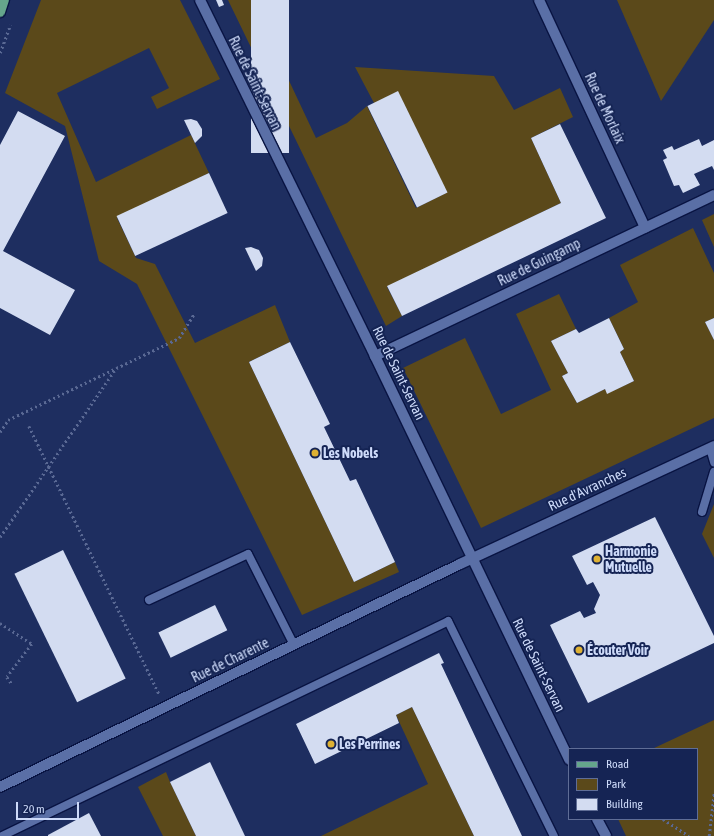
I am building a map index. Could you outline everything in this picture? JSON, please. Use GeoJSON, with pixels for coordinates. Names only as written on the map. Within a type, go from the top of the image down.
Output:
{"type":"FeatureCollection","features":[{"type":"Feature","properties":{"kind":"main road"},"geometry":{"type":"LineString","coordinates":[[0,12],[4,0]]}},
{"type":"Feature","properties":{"kind":"street","name":"Rue de Saint-Servan"},"geometry":{"type":"LineString","coordinates":[[200,0],[376,356],[568,758]]}},
{"type":"Feature","properties":{"kind":"street","name":"Rue de Morlaix"},"geometry":{"type":"LineString","coordinates":[[539,0],[645,227]]}},
{"type":"Feature","properties":{"kind":"street","name":"Rue de Guingamp"},"geometry":{"type":"LineString","coordinates":[[376,356],[714,194]]}},
{"type":"Feature","properties":{"kind":"street","name":"Rue d'Avranches"},"geometry":{"type":"LineString","coordinates":[[472,558],[712,447]]}},
{"type":"Feature","properties":{"kind":"street","name":"Rue de Charente"},"geometry":{"type":"LineString","coordinates":[[0,787],[472,558]]}},
{"type":"Feature","properties":{"kind":"street"},"geometry":{"type":"LineString","coordinates":[[598,820],[606,836]]}},
{"type":"Feature","properties":{"kind":"lane"},"geometry":{"type":"LineString","coordinates":[[712,447],[714,462]]}},
{"type":"Feature","properties":{"kind":"lane"},"geometry":{"type":"LineString","coordinates":[[702,512],[714,472]]}},
{"type":"Feature","properties":{"kind":"lane"},"geometry":{"type":"LineString","coordinates":[[149,600],[248,554],[294,644]]}},
{"type":"Feature","properties":{"kind":"lane"},"geometry":{"type":"LineString","coordinates":[[2,836],[448,621],[554,836]]}},
{"type":"Feature","properties":{"kind":"path"},"geometry":{"type":"LineString","coordinates":[[0,432],[8,420],[179,338],[194,314]]}},
{"type":"Feature","properties":{"kind":"path"},"geometry":{"type":"LineString","coordinates":[[0,537],[116,368]]}},
{"type":"Feature","properties":{"kind":"path"},"geometry":{"type":"LineString","coordinates":[[29,426],[165,707]]}},
{"type":"Feature","properties":{"kind":"path"},"geometry":{"type":"LineString","coordinates":[[0,623],[32,644],[7,677],[12,684]]}},
{"type":"Feature","properties":{"kind":"path"},"geometry":{"type":"LineString","coordinates":[[709,836],[714,793]]}},
{"type":"Feature","properties":{"kind":"path"},"geometry":{"type":"LineString","coordinates":[[665,820],[689,836]]}},
{"type":"Feature","properties":{"kind":"green space"},"geometry":{"type":"Polygon","coordinates":[[[41,0],[180,0],[220,79],[157,109],[151,97],[169,88],[149,48],[57,93],[96,182],[191,135],[209,173],[117,218],[136,258],[155,264],[195,343],[275,305],[290,342],[249,362],[354,582],[395,562],[399,572],[302,615],[137,284],[99,261],[65,126],[5,93],[41,0]]]}},
{"type":"Feature","properties":{"kind":"green space"},"geometry":{"type":"Polygon","coordinates":[[[228,0],[251,0],[316,138],[347,123],[367,106],[416,208],[446,193],[374,103],[355,67],[494,76],[514,110],[560,88],[573,117],[531,138],[561,203],[387,287],[402,316],[386,326],[228,0]]]}},
{"type":"Feature","properties":{"kind":"green space"},"geometry":{"type":"Polygon","coordinates":[[[617,0],[714,0],[714,20],[661,101],[617,0]]]}},
{"type":"Feature","properties":{"kind":"green space"},"geometry":{"type":"Polygon","coordinates":[[[714,214],[714,247],[702,220],[714,214]]]}},
{"type":"Feature","properties":{"kind":"green space"},"geometry":{"type":"Polygon","coordinates":[[[693,228],[714,273],[714,318],[705,322],[714,340],[714,418],[481,528],[403,368],[465,338],[501,414],[551,390],[516,314],[559,294],[576,329],[551,341],[568,373],[562,376],[577,403],[605,389],[608,393],[634,381],[620,352],[624,349],[609,318],[638,302],[620,265],[693,228]]]}},
{"type":"Feature","properties":{"kind":"green space"},"geometry":{"type":"Polygon","coordinates":[[[714,504],[714,558],[702,534],[714,504]]]}},
{"type":"Feature","properties":{"kind":"green space"},"geometry":{"type":"Polygon","coordinates":[[[412,707],[474,836],[321,836],[428,784],[396,715],[412,707]]]}},
{"type":"Feature","properties":{"kind":"green space"},"geometry":{"type":"Polygon","coordinates":[[[714,720],[714,836],[626,836],[618,820],[698,820],[698,748],[654,748],[714,720]]]}},
{"type":"Feature","properties":{"kind":"green space"},"geometry":{"type":"Polygon","coordinates":[[[166,772],[196,836],[163,836],[138,787],[166,772]]]}},
{"type":"Feature","properties":{"kind":"building"},"geometry":{"type":"Polygon","coordinates":[[[216,0],[222,0],[224,5],[219,7],[216,0]]]}},
{"type":"Feature","properties":{"kind":"building"},"geometry":{"type":"Polygon","coordinates":[[[251,0],[289,0],[289,153],[251,153],[251,0]]]}},
{"type":"Feature","properties":{"kind":"building"},"geometry":{"type":"Polygon","coordinates":[[[398,91],[448,193],[417,207],[367,106],[398,91]]]}},
{"type":"Feature","properties":{"kind":"building"},"geometry":{"type":"Polygon","coordinates":[[[18,111],[65,136],[3,251],[75,290],[50,335],[0,308],[0,145],[18,111]]]}},
{"type":"Feature","properties":{"kind":"building"},"geometry":{"type":"Polygon","coordinates":[[[191,119],[197,121],[202,129],[202,136],[195,143],[184,120],[191,119]]]}},
{"type":"Feature","properties":{"kind":"building"},"geometry":{"type":"Polygon","coordinates":[[[560,124],[606,218],[402,316],[387,286],[561,203],[531,138],[560,124]]]}},
{"type":"Feature","properties":{"kind":"building"},"geometry":{"type":"Polygon","coordinates":[[[699,139],[702,146],[714,140],[714,170],[712,166],[694,174],[700,185],[683,193],[679,185],[674,186],[663,160],[667,158],[663,150],[672,146],[674,150],[699,139]]]}},
{"type":"Feature","properties":{"kind":"building"},"geometry":{"type":"Polygon","coordinates":[[[209,173],[228,213],[135,256],[117,216],[209,173]]]}},
{"type":"Feature","properties":{"kind":"building"},"geometry":{"type":"Polygon","coordinates":[[[251,247],[259,250],[263,258],[262,266],[256,271],[245,248],[251,247]]]}},
{"type":"Feature","properties":{"kind":"building"},"geometry":{"type":"Polygon","coordinates":[[[609,318],[624,349],[620,352],[634,381],[607,394],[605,389],[577,403],[562,376],[568,373],[551,341],[576,329],[579,333],[609,318]]]}},
{"type":"Feature","properties":{"kind":"building"},"geometry":{"type":"Polygon","coordinates":[[[714,318],[714,340],[705,322],[714,318]]]}},
{"type":"Feature","properties":{"kind":"building","name":"Les Nobels"},"geometry":{"type":"Polygon","coordinates":[[[290,342],[330,424],[324,427],[350,481],[356,479],[395,562],[354,582],[249,362],[290,342]]]}},
{"type":"Feature","properties":{"kind":"building"},"geometry":{"type":"Polygon","coordinates":[[[655,517],[714,636],[714,643],[588,703],[550,625],[580,611],[584,618],[596,613],[594,609],[600,595],[593,582],[587,585],[572,556],[655,517]]]}},
{"type":"Feature","properties":{"kind":"building"},"geometry":{"type":"Polygon","coordinates":[[[63,550],[126,679],[77,702],[14,574],[63,550]]]}},
{"type":"Feature","properties":{"kind":"building"},"geometry":{"type":"Polygon","coordinates":[[[215,605],[227,630],[171,658],[158,633],[215,605]]]}},
{"type":"Feature","properties":{"kind":"building","name":"Les Perrines"},"geometry":{"type":"Polygon","coordinates":[[[439,653],[444,663],[441,664],[522,836],[474,836],[412,707],[396,715],[399,723],[315,764],[296,724],[439,653]]]}},
{"type":"Feature","properties":{"kind":"building"},"geometry":{"type":"Polygon","coordinates":[[[210,762],[245,836],[196,836],[170,782],[210,762]]]}},
{"type":"Feature","properties":{"kind":"building"},"geometry":{"type":"Polygon","coordinates":[[[89,813],[101,836],[48,836],[48,835],[89,813]]]}},
{"type":"Feature","properties":{"kind":"place","name":"Les Nobels"},"geometry":{"type":"Point","coordinates":[315,453]}},
{"type":"Feature","properties":{"kind":"place","name":"Harmonie Mutuelle"},"geometry":{"type":"Point","coordinates":[597,559]}},
{"type":"Feature","properties":{"kind":"place","name":"Écouter Voir"},"geometry":{"type":"Point","coordinates":[579,650]}},
{"type":"Feature","properties":{"kind":"place","name":"Les Perrines"},"geometry":{"type":"Point","coordinates":[331,744]}}]}
